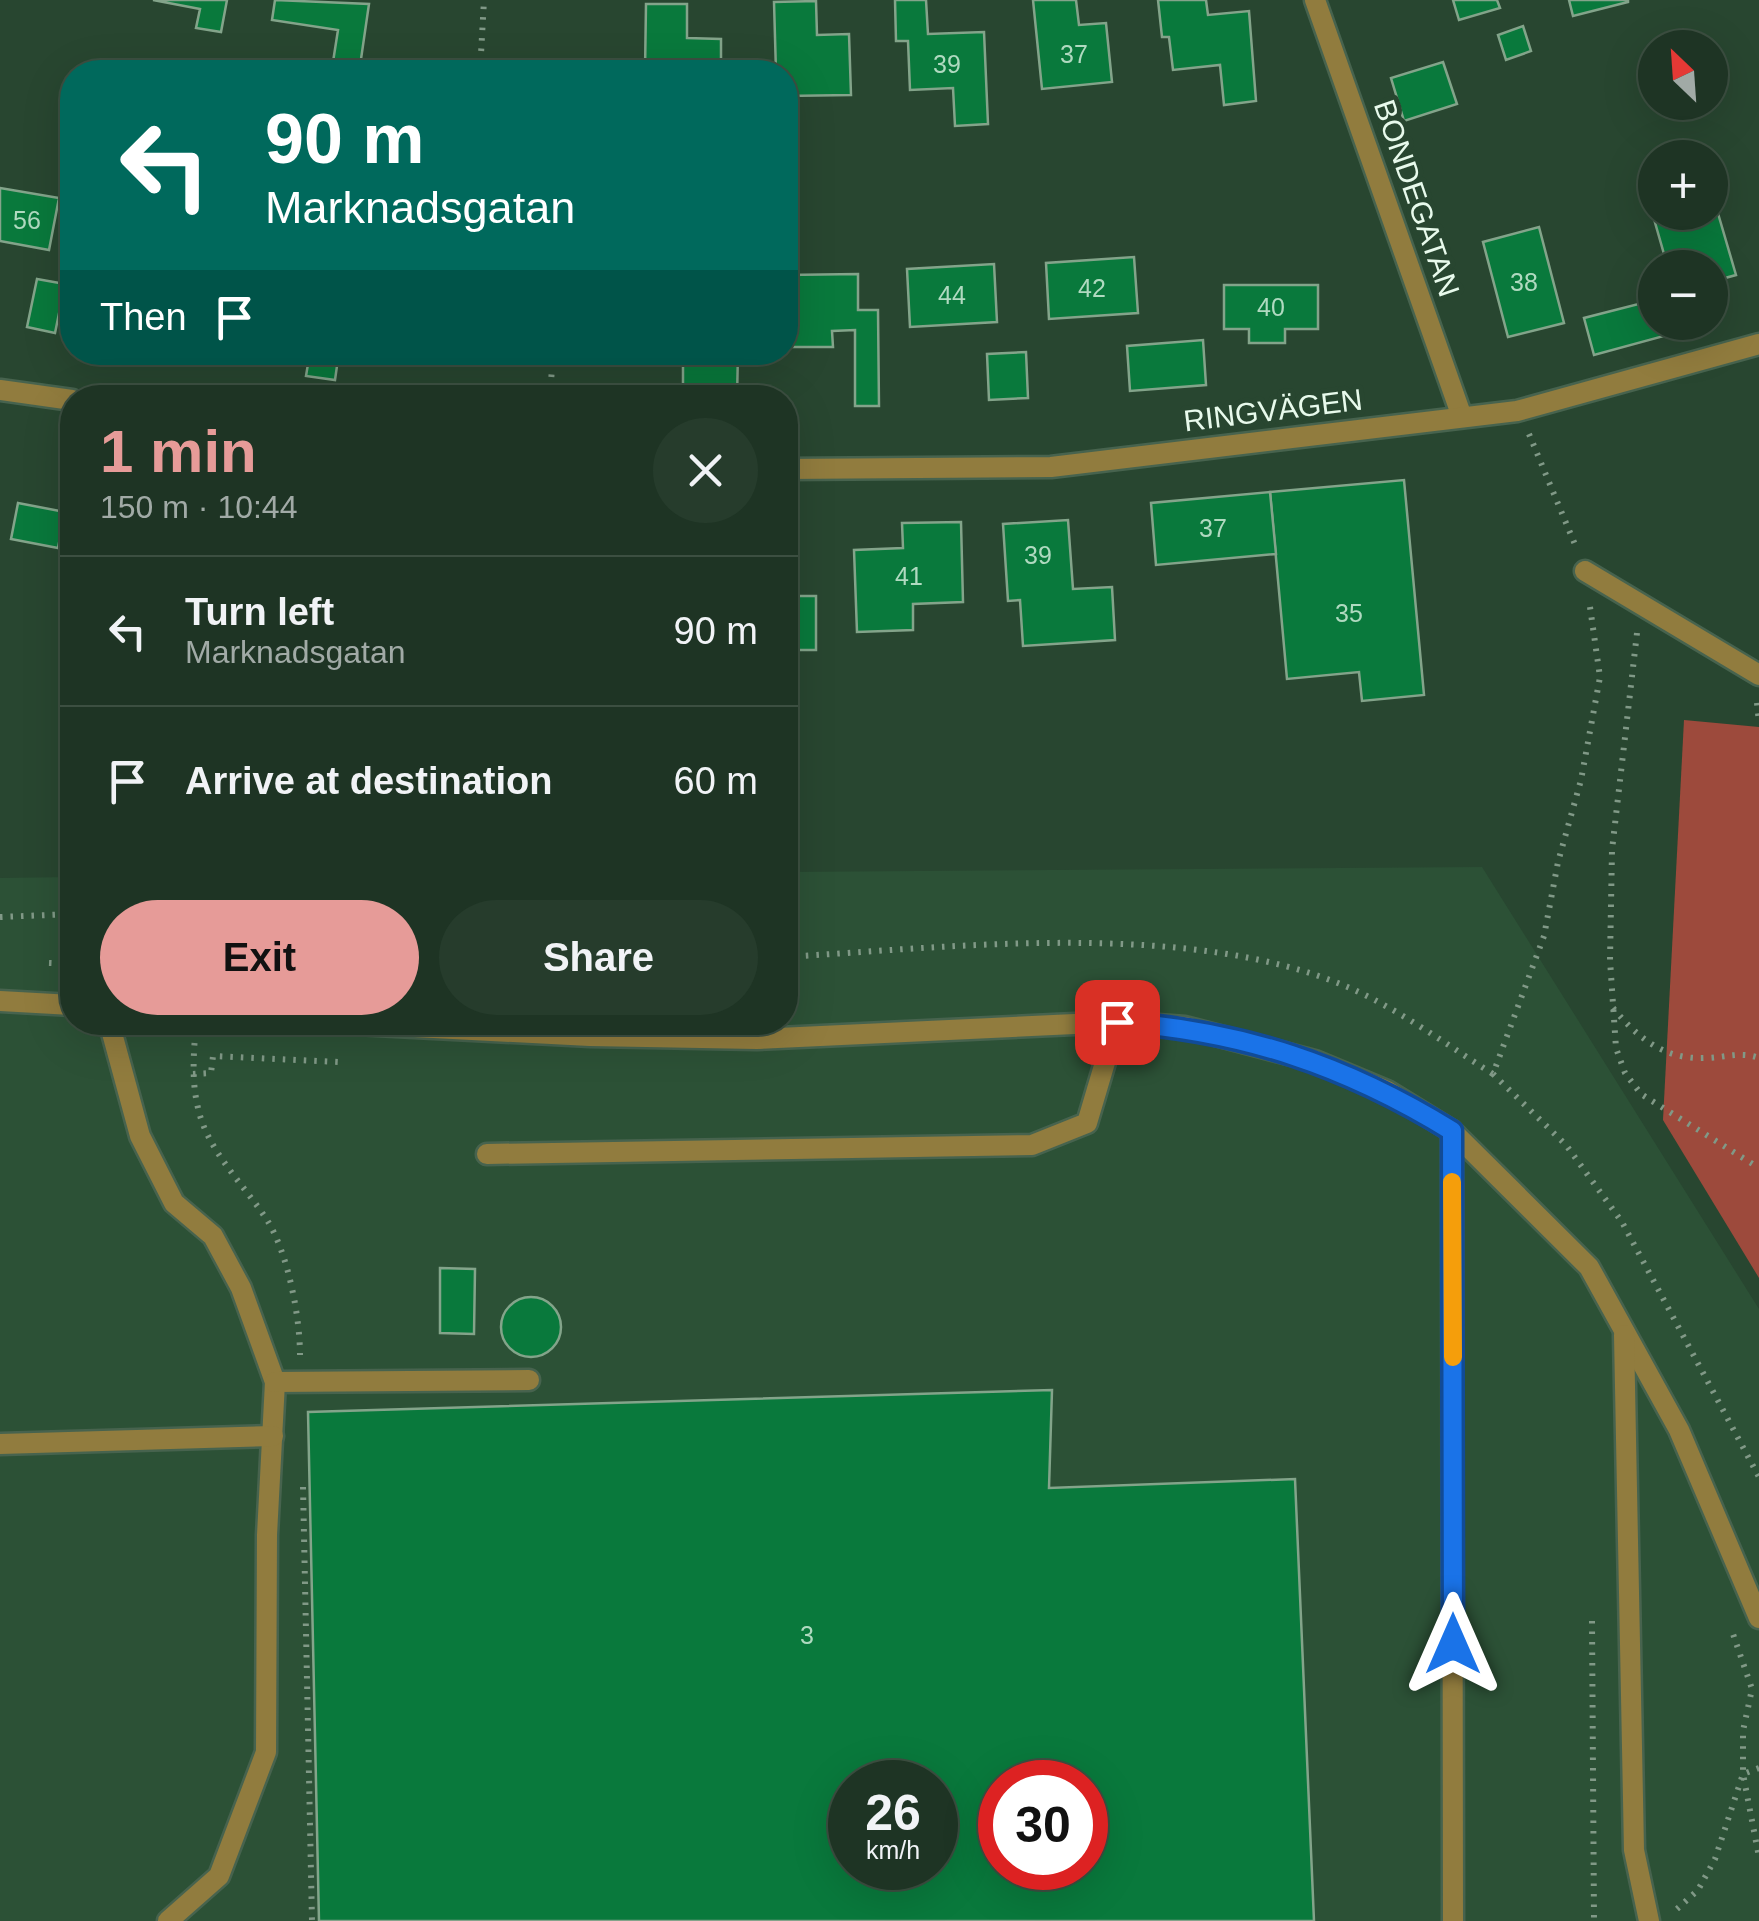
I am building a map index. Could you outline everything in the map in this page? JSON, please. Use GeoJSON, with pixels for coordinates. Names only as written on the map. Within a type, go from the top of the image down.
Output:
{"type":"FeatureCollection","features":[{"type":"Feature","properties":{"kind":"street","name":"BONDEGATAN"},"geometry":{"type":"LineString","coordinates":[[1315,0],[1462,417]]}},
{"type":"Feature","properties":{"kind":"street","name":"RINGVÄGEN"},"geometry":{"type":"LineString","coordinates":[[798,469],[1051,467],[1517,411],[1759,344]]}},
{"type":"Feature","properties":{"kind":"street"},"geometry":{"type":"LineString","coordinates":[[0,390],[60,398]]}},
{"type":"Feature","properties":{"kind":"street"},"geometry":{"type":"LineString","coordinates":[[1585,572],[1759,675]]}},
{"type":"Feature","properties":{"kind":"street"},"geometry":{"type":"LineString","coordinates":[[0,1001],[60,1005]]}},
{"type":"Feature","properties":{"kind":"street"},"geometry":{"type":"LineString","coordinates":[[486,1154],[1032,1145],[1086,1123],[1117,1022]]}},
{"type":"Feature","properties":{"kind":"street"},"geometry":{"type":"LineString","coordinates":[[571,1035],[757,1039],[1117,1022],[1185,1027],[1315,1061],[1388,1091],[1452,1131],[1589,1267],[1679,1430],[1759,1618]]}},
{"type":"Feature","properties":{"kind":"street"},"geometry":{"type":"LineString","coordinates":[[113,1035],[140,1136],[174,1203],[213,1236],[241,1288],[275,1382],[266,1752],[219,1876],[168,1921]]}},
{"type":"Feature","properties":{"kind":"street"},"geometry":{"type":"LineString","coordinates":[[1452,1131],[1454,1921]]}},
{"type":"Feature","properties":{"kind":"street"},"geometry":{"type":"LineString","coordinates":[[1624,1328],[1634,1850],[1649,1920]]}},
{"type":"Feature","properties":{"kind":"street"},"geometry":{"type":"LineString","coordinates":[[275,1382],[528,1380]]}},
{"type":"Feature","properties":{"kind":"street"},"geometry":{"type":"LineString","coordinates":[[0,1444],[273,1436]]}},
{"type":"Feature","properties":{"kind":"path"},"geometry":{"type":"LineString","coordinates":[[481,60],[484,0]]}},
{"type":"Feature","properties":{"kind":"path"},"geometry":{"type":"LineString","coordinates":[[1494,1074],[1544,936],[1558,862],[1581,780],[1600,677],[1585,572],[1562,506],[1517,411]]}},
{"type":"Feature","properties":{"kind":"path"},"geometry":{"type":"LineString","coordinates":[[1642,606],[1612,850],[1612,1007],[1616,1048],[1625,1073],[1642,1094],[1759,1168]]}},
{"type":"Feature","properties":{"kind":"path"},"geometry":{"type":"LineString","coordinates":[[0,917],[60,914]]}},
{"type":"Feature","properties":{"kind":"path"},"geometry":{"type":"LineString","coordinates":[[798,955],[1014,942],[1216,952],[1280,964],[1351,988],[1494,1074],[1566,1145],[1622,1222],[1759,1476]]}},
{"type":"Feature","properties":{"kind":"path"},"geometry":{"type":"LineString","coordinates":[[49,963],[60,963]]}},
{"type":"Feature","properties":{"kind":"path"},"geometry":{"type":"LineString","coordinates":[[1612,1007],[1630,1030],[1670,1053],[1704,1058],[1735,1054],[1759,1058]]}},
{"type":"Feature","properties":{"kind":"path"},"geometry":{"type":"LineString","coordinates":[[195,1035],[193,1074],[211,1073],[213,1056],[339,1062]]}},
{"type":"Feature","properties":{"kind":"path"},"geometry":{"type":"LineString","coordinates":[[1592,1621],[1597,1849],[1594,1921]]}},
{"type":"Feature","properties":{"kind":"path"},"geometry":{"type":"LineString","coordinates":[[1752,1689],[1743,1731],[1743,1774],[1759,1856]]}},
{"type":"Feature","properties":{"kind":"path"},"geometry":{"type":"LineString","coordinates":[[1743,1774],[1759,1768]]}},
{"type":"Feature","properties":{"kind":"path"},"geometry":{"type":"LineString","coordinates":[[1649,1920],[1678,1909],[1698,1890],[1715,1859],[1743,1774]]}},
{"type":"Feature","properties":{"kind":"shaded area"},"geometry":{"type":"Polygon","coordinates":[[[1684,720],[1759,727],[1759,1278],[1663,1120],[1684,720]]]}},
{"type":"Feature","properties":{"kind":"shaded area"},"geometry":{"type":"Polygon","coordinates":[[[1482,867],[1759,1309],[1759,1921],[0,1921],[0,878],[60,877],[60,1035],[798,1035],[798,872],[1482,867]]]}},
{"type":"Feature","properties":{"kind":"building"},"geometry":{"type":"Polygon","coordinates":[[[153,0],[227,0],[221,32],[196,28],[200,9],[153,0]]]}},
{"type":"Feature","properties":{"kind":"building"},"geometry":{"type":"Polygon","coordinates":[[[275,0],[369,4],[361,60],[333,60],[338,30],[272,20],[275,0]]]}},
{"type":"Feature","properties":{"kind":"building"},"geometry":{"type":"Polygon","coordinates":[[[895,0],[926,0],[928,34],[984,32],[988,124],[955,126],[953,88],[910,90],[908,41],[896,41],[895,0]]]}},
{"type":"Feature","properties":{"kind":"building"},"geometry":{"type":"Polygon","coordinates":[[[1033,0],[1076,0],[1079,25],[1106,23],[1112,82],[1042,89],[1033,0]]]}},
{"type":"Feature","properties":{"kind":"building"},"geometry":{"type":"Polygon","coordinates":[[[1158,0],[1206,0],[1208,15],[1249,11],[1256,101],[1224,105],[1220,65],[1173,70],[1169,37],[1162,37],[1158,0]]]}},
{"type":"Feature","properties":{"kind":"building"},"geometry":{"type":"Polygon","coordinates":[[[1453,0],[1497,0],[1500,8],[1459,20],[1453,0]]]}},
{"type":"Feature","properties":{"kind":"building"},"geometry":{"type":"Polygon","coordinates":[[[1569,0],[1628,0],[1628,2],[1573,16],[1569,0]]]}},
{"type":"Feature","properties":{"kind":"building"},"geometry":{"type":"Polygon","coordinates":[[[816,1],[817,35],[849,34],[851,95],[798,96],[798,60],[776,60],[774,2],[816,1]]]}},
{"type":"Feature","properties":{"kind":"building"},"geometry":{"type":"Polygon","coordinates":[[[646,4],[687,4],[687,38],[721,39],[721,60],[645,60],[646,4]]]}},
{"type":"Feature","properties":{"kind":"building"},"geometry":{"type":"Polygon","coordinates":[[[1523,26],[1531,51],[1506,60],[1498,35],[1523,26]]]}},
{"type":"Feature","properties":{"kind":"building"},"geometry":{"type":"Polygon","coordinates":[[[1443,62],[1457,104],[1404,121],[1391,78],[1443,62]]]}},
{"type":"Feature","properties":{"kind":"building"},"geometry":{"type":"Polygon","coordinates":[[[0,188],[59,198],[49,250],[0,241],[0,188]]]}},
{"type":"Feature","properties":{"kind":"building"},"geometry":{"type":"Polygon","coordinates":[[[1539,227],[1564,323],[1508,337],[1483,242],[1539,227]]]}},
{"type":"Feature","properties":{"kind":"building"},"geometry":{"type":"Polygon","coordinates":[[[1657,230],[1723,230],[1736,275],[1728,277],[1728,250],[1663,250],[1657,230]]]}},
{"type":"Feature","properties":{"kind":"building"},"geometry":{"type":"Polygon","coordinates":[[[1134,257],[1138,313],[1049,319],[1046,263],[1134,257]]]}},
{"type":"Feature","properties":{"kind":"building"},"geometry":{"type":"Polygon","coordinates":[[[994,264],[997,322],[910,327],[907,269],[994,264]]]}},
{"type":"Feature","properties":{"kind":"building"},"geometry":{"type":"Polygon","coordinates":[[[858,274],[858,310],[878,310],[879,406],[855,406],[855,330],[832,331],[833,347],[798,347],[798,275],[858,274]]]}},
{"type":"Feature","properties":{"kind":"building"},"geometry":{"type":"Polygon","coordinates":[[[37,279],[60,283],[55,333],[27,327],[37,279]]]}},
{"type":"Feature","properties":{"kind":"building"},"geometry":{"type":"Polygon","coordinates":[[[1224,285],[1318,285],[1318,329],[1285,329],[1285,343],[1249,343],[1249,329],[1224,329],[1224,285]]]}},
{"type":"Feature","properties":{"kind":"building"},"geometry":{"type":"Polygon","coordinates":[[[1638,304],[1638,340],[1649,340],[1594,355],[1584,318],[1638,304]]]}},
{"type":"Feature","properties":{"kind":"building"},"geometry":{"type":"Polygon","coordinates":[[[1203,340],[1206,385],[1130,391],[1127,346],[1203,340]]]}},
{"type":"Feature","properties":{"kind":"building"},"geometry":{"type":"Polygon","coordinates":[[[1026,352],[1028,398],[989,400],[987,354],[1026,352]]]}},
{"type":"Feature","properties":{"kind":"building"},"geometry":{"type":"Polygon","coordinates":[[[308,365],[337,365],[335,380],[306,376],[308,365]]]}},
{"type":"Feature","properties":{"kind":"building"},"geometry":{"type":"Polygon","coordinates":[[[683,365],[738,365],[737,385],[683,385],[683,365]]]}},
{"type":"Feature","properties":{"kind":"building"},"geometry":{"type":"Polygon","coordinates":[[[1404,480],[1424,695],[1362,701],[1359,672],[1287,679],[1270,492],[1404,480]]]}},
{"type":"Feature","properties":{"kind":"building"},"geometry":{"type":"Polygon","coordinates":[[[1270,492],[1276,554],[1156,565],[1151,503],[1270,492]]]}},
{"type":"Feature","properties":{"kind":"building"},"geometry":{"type":"Polygon","coordinates":[[[18,503],[60,511],[58,548],[11,539],[18,503]]]}},
{"type":"Feature","properties":{"kind":"building"},"geometry":{"type":"Polygon","coordinates":[[[1068,520],[1073,589],[1112,587],[1115,640],[1023,646],[1020,600],[1008,601],[1003,524],[1068,520]]]}},
{"type":"Feature","properties":{"kind":"building"},"geometry":{"type":"Polygon","coordinates":[[[961,522],[963,602],[913,604],[913,630],[857,632],[854,550],[903,548],[902,523],[961,522]]]}},
{"type":"Feature","properties":{"kind":"building"},"geometry":{"type":"Polygon","coordinates":[[[798,596],[816,596],[816,650],[798,650],[798,596]]]}},
{"type":"Feature","properties":{"kind":"building"},"geometry":{"type":"Polygon","coordinates":[[[440,1268],[475,1269],[474,1334],[440,1333],[440,1268]]]}},
{"type":"Feature","properties":{"kind":"building"},"geometry":{"type":"Polygon","coordinates":[[[531,1297],[552,1306],[561,1327],[552,1348],[531,1357],[510,1348],[501,1327],[510,1306],[531,1297]]]}},
{"type":"Feature","properties":{"kind":"building"},"geometry":{"type":"Polygon","coordinates":[[[1052,1390],[1049,1488],[1295,1479],[1314,1921],[319,1921],[308,1412],[1052,1390]]]}},
{"type":"Feature","properties":{"kind":"slow traffic"},"geometry":{"type":"LineString","coordinates":[[1452,1182],[1453,1357]]}},
{"type":"Feature","properties":{"kind":"route"},"geometry":{"type":"LineString","coordinates":[[1117,1022],[1185,1027],[1315,1061],[1388,1091],[1452,1131],[1453,1644]]}}]}
